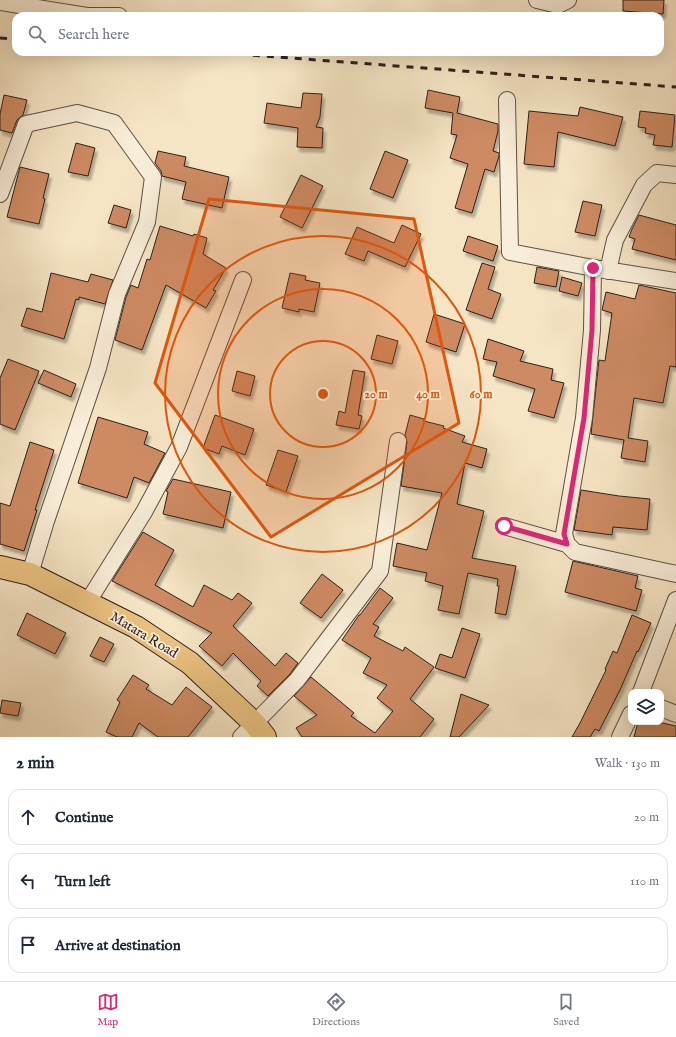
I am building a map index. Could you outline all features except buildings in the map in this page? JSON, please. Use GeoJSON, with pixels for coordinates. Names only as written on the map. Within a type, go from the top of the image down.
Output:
{"type":"FeatureCollection","features":[{"type":"Feature","properties":{"kind":"highway","name":"Matara Road"},"geometry":{"type":"LineString","coordinates":[[0,567],[30,574],[136,627],[190,662],[254,733]]}},
{"type":"Feature","properties":{"kind":"street"},"geometry":{"type":"LineString","coordinates":[[537,0],[558,5],[568,0]]}},
{"type":"Feature","properties":{"kind":"street"},"geometry":{"type":"LineString","coordinates":[[0,2],[62,12]]}},
{"type":"Feature","properties":{"kind":"street"},"geometry":{"type":"LineString","coordinates":[[507,100],[510,252],[601,270],[676,281]]}},
{"type":"Feature","properties":{"kind":"street"},"geometry":{"type":"LineString","coordinates":[[0,194],[26,124],[77,113],[114,122],[153,177],[147,222],[117,294],[98,368],[46,521],[30,574]]}},
{"type":"Feature","properties":{"kind":"street"},"geometry":{"type":"LineString","coordinates":[[676,175],[657,173],[644,185],[601,270],[592,330],[584,418],[564,534],[567,544],[575,552],[676,574]]}},
{"type":"Feature","properties":{"kind":"street"},"geometry":{"type":"LineString","coordinates":[[87,603],[144,512],[179,447],[243,280]]}},
{"type":"Feature","properties":{"kind":"street"},"geometry":{"type":"LineString","coordinates":[[254,733],[297,680],[380,571],[398,441]]}},
{"type":"Feature","properties":{"kind":"street"},"geometry":{"type":"LineString","coordinates":[[504,526],[567,544]]}},
{"type":"Feature","properties":{"kind":"street"},"geometry":{"type":"LineString","coordinates":[[642,689],[676,600]]}},
{"type":"Feature","properties":{"kind":"street"},"geometry":{"type":"LineString","coordinates":[[664,709],[676,714]]}},
{"type":"Feature","properties":{"kind":"street"},"geometry":{"type":"LineString","coordinates":[[620,737],[628,720]]}},
{"type":"Feature","properties":{"kind":"highlighted area"},"geometry":{"type":"Polygon","coordinates":[[[209,199],[414,219],[459,423],[271,537],[155,383],[209,199]]]}},
{"type":"Feature","properties":{"kind":"railway"},"geometry":{"type":"LineString","coordinates":[[0,38],[12,39]]}},
{"type":"Feature","properties":{"kind":"railway"},"geometry":{"type":"LineString","coordinates":[[264,56],[676,87]]}},
{"type":"Feature","properties":{"kind":"route"},"geometry":{"type":"LineString","coordinates":[[504,526],[567,544],[564,534],[584,418],[592,330],[593,268]]}}]}
